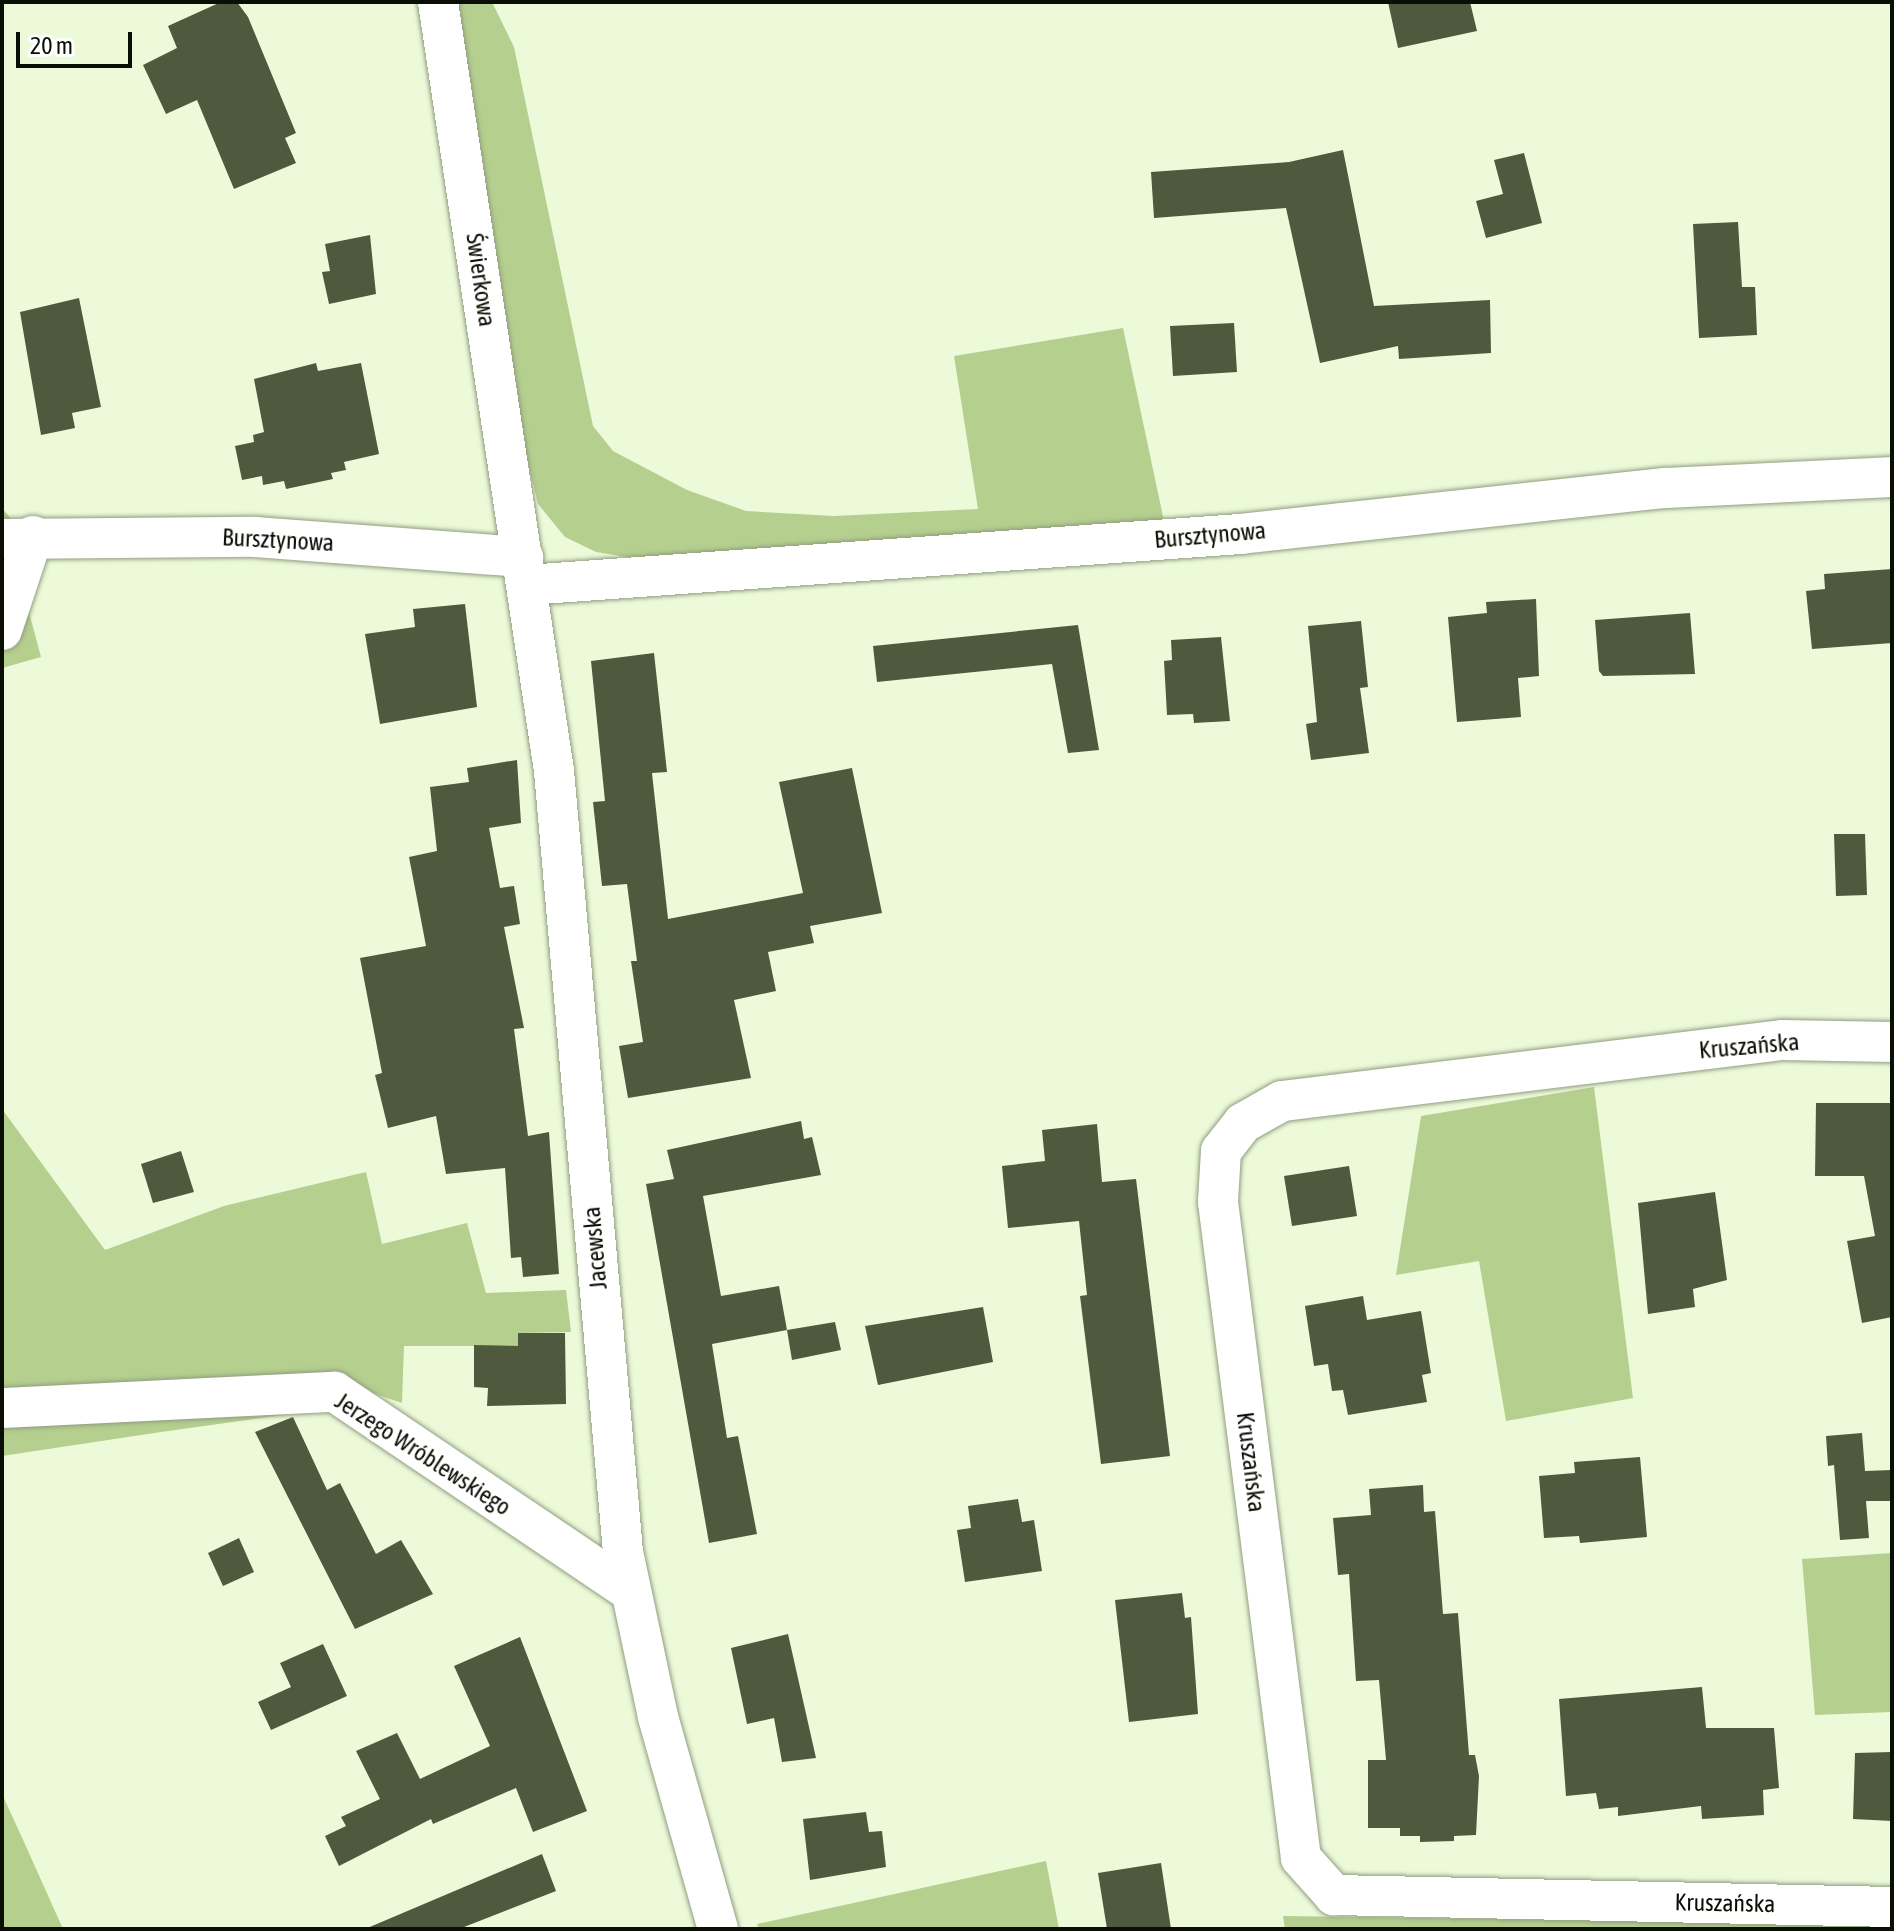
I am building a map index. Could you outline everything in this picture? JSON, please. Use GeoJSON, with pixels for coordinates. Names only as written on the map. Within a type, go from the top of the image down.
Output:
{"type":"FeatureCollection","features":[{"type":"Feature","properties":{"kind":"street","name":"Świerkowa"},"geometry":{"type":"LineString","coordinates":[[438,2],[525,571]]}},
{"type":"Feature","properties":{"kind":"street","name":"Bursztynowa"},"geometry":{"type":"LineString","coordinates":[[2,630],[17,538],[255,537],[525,571],[1240,534],[1666,488],[1892,477]]}},
{"type":"Feature","properties":{"kind":"street","name":"Jacewska"},"geometry":{"type":"LineString","coordinates":[[525,571],[555,786],[612,1471],[629,1590],[685,1822],[718,1929]]}},
{"type":"Feature","properties":{"kind":"street","name":"Kruszańska"},"geometry":{"type":"LineString","coordinates":[[1892,1042],[1782,1040],[1282,1101],[1243,1123],[1221,1151],[1218,1202],[1301,1858],[1334,1895],[1892,1907]]}},
{"type":"Feature","properties":{"kind":"street","name":"Jerzego Wróblewskiego"},"geometry":{"type":"LineString","coordinates":[[2,1408],[335,1392],[629,1590]]}},
{"type":"Feature","properties":{"kind":"green space"},"geometry":{"type":"Polygon","coordinates":[[[457,2],[492,2],[514,47],[593,426],[613,451],[687,490],[746,511],[834,516],[978,509],[954,356],[1123,328],[1164,521],[640,559],[596,552],[565,537],[538,504],[526,455],[457,2]]]}},
{"type":"Feature","properties":{"kind":"green space"},"geometry":{"type":"Polygon","coordinates":[[[2,508],[40,553],[23,590],[41,657],[2,668],[2,508]]]}},
{"type":"Feature","properties":{"kind":"green space"},"geometry":{"type":"Polygon","coordinates":[[[1594,1087],[1633,1398],[1506,1421],[1479,1261],[1396,1275],[1421,1116],[1594,1087]]]}},
{"type":"Feature","properties":{"kind":"green space"},"geometry":{"type":"Polygon","coordinates":[[[2,1109],[105,1250],[224,1206],[366,1172],[382,1244],[467,1223],[486,1293],[566,1290],[571,1332],[519,1333],[518,1346],[404,1346],[402,1403],[337,1381],[2,1400],[2,1109]]]}},
{"type":"Feature","properties":{"kind":"green space"},"geometry":{"type":"Polygon","coordinates":[[[326,1409],[161,1432],[2,1456],[2,1418],[326,1409]]]}},
{"type":"Feature","properties":{"kind":"green space"},"geometry":{"type":"Polygon","coordinates":[[[1892,1553],[1892,1712],[1815,1715],[1802,1559],[1892,1553]]]}},
{"type":"Feature","properties":{"kind":"green space"},"geometry":{"type":"Polygon","coordinates":[[[2,1794],[24,1842],[63,1929],[2,1929],[2,1794]]]}},
{"type":"Feature","properties":{"kind":"green space"},"geometry":{"type":"Polygon","coordinates":[[[1046,1861],[1059,1929],[759,1929],[757,1924],[1046,1861]]]}},
{"type":"Feature","properties":{"kind":"green space"},"geometry":{"type":"Polygon","coordinates":[[[1283,1916],[1892,1925],[1892,1929],[1285,1929],[1283,1916]]]}},
{"type":"Feature","properties":{"kind":"building"},"geometry":{"type":"Polygon","coordinates":[[[221,2],[237,2],[248,17],[296,133],[285,138],[296,163],[234,189],[197,100],[166,114],[143,65],[177,48],[168,26],[221,2]]]}},
{"type":"Feature","properties":{"kind":"building"},"geometry":{"type":"Polygon","coordinates":[[[1388,2],[1470,2],[1477,31],[1398,48],[1388,2]]]}},
{"type":"Feature","properties":{"kind":"building"},"geometry":{"type":"Polygon","coordinates":[[[1343,150],[1374,306],[1490,300],[1491,353],[1399,359],[1398,346],[1320,363],[1286,208],[1154,218],[1151,172],[1289,162],[1343,150]]]}},
{"type":"Feature","properties":{"kind":"building"},"geometry":{"type":"Polygon","coordinates":[[[1524,153],[1542,223],[1486,238],[1476,201],[1503,194],[1494,160],[1524,153]]]}},
{"type":"Feature","properties":{"kind":"building"},"geometry":{"type":"Polygon","coordinates":[[[1738,222],[1742,287],[1755,287],[1757,335],[1699,338],[1693,224],[1738,222]]]}},
{"type":"Feature","properties":{"kind":"building"},"geometry":{"type":"Polygon","coordinates":[[[370,235],[376,294],[329,304],[322,272],[330,271],[325,244],[370,235]]]}},
{"type":"Feature","properties":{"kind":"building"},"geometry":{"type":"Polygon","coordinates":[[[79,298],[101,407],[72,413],[75,428],[41,435],[20,312],[79,298]]]}},
{"type":"Feature","properties":{"kind":"building"},"geometry":{"type":"Polygon","coordinates":[[[1234,323],[1237,372],[1173,376],[1170,326],[1234,323]]]}},
{"type":"Feature","properties":{"kind":"building"},"geometry":{"type":"Polygon","coordinates":[[[316,363],[318,371],[361,363],[379,454],[344,462],[346,470],[331,473],[333,479],[286,489],[284,481],[263,485],[262,476],[242,480],[235,446],[254,442],[253,435],[264,432],[254,379],[316,363]]]}},
{"type":"Feature","properties":{"kind":"building"},"geometry":{"type":"Polygon","coordinates":[[[1892,569],[1892,643],[1812,649],[1806,591],[1825,589],[1824,574],[1892,569]]]}},
{"type":"Feature","properties":{"kind":"building"},"geometry":{"type":"Polygon","coordinates":[[[1536,599],[1539,676],[1518,678],[1521,717],[1457,722],[1448,617],[1487,613],[1486,602],[1536,599]]]}},
{"type":"Feature","properties":{"kind":"building"},"geometry":{"type":"Polygon","coordinates":[[[465,604],[477,707],[380,724],[365,634],[415,627],[413,609],[465,604]]]}},
{"type":"Feature","properties":{"kind":"building"},"geometry":{"type":"Polygon","coordinates":[[[1690,613],[1695,674],[1603,676],[1599,671],[1595,620],[1690,613]]]}},
{"type":"Feature","properties":{"kind":"building"},"geometry":{"type":"Polygon","coordinates":[[[1361,621],[1368,687],[1360,688],[1369,753],[1311,760],[1306,724],[1317,722],[1308,626],[1361,621]]]}},
{"type":"Feature","properties":{"kind":"building"},"geometry":{"type":"Polygon","coordinates":[[[1078,625],[1099,750],[1068,753],[1052,664],[877,682],[873,646],[1078,625]]]}},
{"type":"Feature","properties":{"kind":"building"},"geometry":{"type":"Polygon","coordinates":[[[1221,637],[1230,721],[1194,723],[1193,714],[1167,715],[1164,661],[1172,660],[1171,640],[1221,637]]]}},
{"type":"Feature","properties":{"kind":"building"},"geometry":{"type":"Polygon","coordinates":[[[654,653],[667,772],[652,773],[668,919],[803,893],[779,782],[852,768],[882,913],[810,926],[814,943],[768,952],[776,991],[734,1000],[751,1078],[628,1098],[619,1046],[643,1042],[631,961],[637,961],[627,884],[602,886],[593,802],[605,801],[591,661],[654,653]]]}},
{"type":"Feature","properties":{"kind":"building"},"geometry":{"type":"Polygon","coordinates":[[[517,760],[521,823],[489,828],[500,888],[514,886],[520,924],[504,927],[524,1028],[514,1029],[528,1136],[549,1132],[559,1274],[523,1277],[521,1257],[511,1258],[505,1168],[446,1174],[436,1116],[388,1128],[375,1075],[382,1073],[360,958],[426,946],[409,857],[437,851],[430,787],[469,782],[467,768],[517,760]]]}},
{"type":"Feature","properties":{"kind":"building"},"geometry":{"type":"Polygon","coordinates":[[[1834,834],[1865,834],[1867,895],[1836,896],[1834,834]]]}},
{"type":"Feature","properties":{"kind":"building"},"geometry":{"type":"Polygon","coordinates":[[[1816,1103],[1892,1103],[1892,1317],[1862,1323],[1847,1241],[1875,1236],[1864,1176],[1815,1176],[1816,1103]]]}},
{"type":"Feature","properties":{"kind":"building"},"geometry":{"type":"Polygon","coordinates":[[[801,1121],[804,1139],[812,1137],[821,1175],[703,1196],[721,1296],[779,1286],[787,1330],[712,1344],[727,1438],[738,1436],[757,1534],[709,1543],[646,1184],[674,1179],[667,1150],[801,1121]]]}},
{"type":"Feature","properties":{"kind":"building"},"geometry":{"type":"Polygon","coordinates":[[[1097,1124],[1102,1182],[1136,1179],[1170,1456],[1101,1464],[1080,1296],[1087,1295],[1079,1221],[1008,1228],[1002,1166],[1045,1161],[1042,1130],[1097,1124]]]}},
{"type":"Feature","properties":{"kind":"building"},"geometry":{"type":"Polygon","coordinates":[[[181,1151],[194,1192],[153,1203],[141,1164],[181,1151]]]}},
{"type":"Feature","properties":{"kind":"building"},"geometry":{"type":"Polygon","coordinates":[[[1349,1166],[1357,1216],[1292,1226],[1284,1176],[1349,1166]]]}},
{"type":"Feature","properties":{"kind":"building"},"geometry":{"type":"Polygon","coordinates":[[[1715,1192],[1727,1280],[1693,1289],[1695,1307],[1648,1314],[1638,1203],[1715,1192]]]}},
{"type":"Feature","properties":{"kind":"building"},"geometry":{"type":"Polygon","coordinates":[[[1363,1296],[1367,1320],[1421,1311],[1431,1373],[1422,1375],[1427,1402],[1348,1415],[1343,1390],[1332,1391],[1328,1364],[1314,1366],[1305,1306],[1363,1296]]]}},
{"type":"Feature","properties":{"kind":"building"},"geometry":{"type":"Polygon","coordinates":[[[983,1307],[993,1362],[878,1385],[865,1326],[983,1307]]]}},
{"type":"Feature","properties":{"kind":"building"},"geometry":{"type":"Polygon","coordinates":[[[835,1322],[841,1350],[792,1360],[787,1330],[835,1322]]]}},
{"type":"Feature","properties":{"kind":"building"},"geometry":{"type":"Polygon","coordinates":[[[518,1333],[565,1333],[566,1404],[487,1406],[488,1388],[474,1387],[474,1345],[518,1346],[518,1333]]]}},
{"type":"Feature","properties":{"kind":"building"},"geometry":{"type":"Polygon","coordinates":[[[293,1417],[327,1490],[340,1483],[376,1554],[401,1540],[433,1594],[355,1629],[255,1432],[293,1417]]]}},
{"type":"Feature","properties":{"kind":"building"},"geometry":{"type":"Polygon","coordinates":[[[1862,1433],[1865,1471],[1892,1470],[1892,1501],[1866,1501],[1869,1538],[1840,1540],[1834,1465],[1828,1466],[1826,1436],[1862,1433]]]}},
{"type":"Feature","properties":{"kind":"building"},"geometry":{"type":"Polygon","coordinates":[[[1640,1457],[1647,1537],[1580,1543],[1579,1536],[1544,1538],[1539,1476],[1575,1473],[1574,1462],[1640,1457]]]}},
{"type":"Feature","properties":{"kind":"building"},"geometry":{"type":"Polygon","coordinates":[[[1423,1485],[1424,1512],[1435,1511],[1443,1614],[1458,1613],[1469,1755],[1475,1755],[1479,1776],[1476,1835],[1454,1836],[1454,1841],[1420,1842],[1420,1836],[1400,1836],[1400,1828],[1368,1828],[1368,1760],[1386,1760],[1379,1680],[1356,1681],[1349,1574],[1338,1575],[1333,1518],[1371,1515],[1369,1489],[1423,1485]]]}},
{"type":"Feature","properties":{"kind":"building"},"geometry":{"type":"Polygon","coordinates":[[[1018,1499],[1022,1522],[1034,1520],[1042,1571],[965,1582],[957,1530],[971,1528],[968,1506],[1018,1499]]]}},
{"type":"Feature","properties":{"kind":"building"},"geometry":{"type":"Polygon","coordinates":[[[239,1538],[254,1572],[223,1586],[208,1553],[239,1538]]]}},
{"type":"Feature","properties":{"kind":"building"},"geometry":{"type":"Polygon","coordinates":[[[1182,1593],[1185,1618],[1191,1617],[1198,1714],[1129,1722],[1115,1600],[1182,1593]]]}},
{"type":"Feature","properties":{"kind":"building"},"geometry":{"type":"Polygon","coordinates":[[[788,1634],[816,1758],[782,1762],[774,1718],[747,1724],[731,1648],[788,1634]]]}},
{"type":"Feature","properties":{"kind":"building"},"geometry":{"type":"Polygon","coordinates":[[[520,1637],[587,1811],[533,1832],[516,1788],[433,1824],[431,1819],[339,1866],[325,1836],[346,1826],[341,1817],[380,1799],[356,1751],[397,1733],[420,1779],[490,1746],[454,1666],[520,1637]]]}},
{"type":"Feature","properties":{"kind":"building"},"geometry":{"type":"Polygon","coordinates":[[[323,1644],[347,1696],[271,1730],[258,1702],[291,1687],[280,1663],[323,1644]]]}},
{"type":"Feature","properties":{"kind":"building"},"geometry":{"type":"Polygon","coordinates":[[[1702,1687],[1706,1728],[1774,1728],[1779,1788],[1763,1790],[1764,1815],[1702,1819],[1701,1806],[1618,1816],[1618,1807],[1599,1809],[1596,1793],[1566,1796],[1559,1699],[1702,1687]]]}},
{"type":"Feature","properties":{"kind":"building"},"geometry":{"type":"Polygon","coordinates":[[[1892,1752],[1892,1821],[1853,1819],[1855,1753],[1892,1752]]]}},
{"type":"Feature","properties":{"kind":"building"},"geometry":{"type":"Polygon","coordinates":[[[866,1812],[869,1832],[882,1831],[886,1867],[810,1880],[803,1819],[866,1812]]]}},
{"type":"Feature","properties":{"kind":"building"},"geometry":{"type":"Polygon","coordinates":[[[542,1854],[556,1891],[459,1929],[365,1929],[542,1854]]]}},
{"type":"Feature","properties":{"kind":"building"},"geometry":{"type":"Polygon","coordinates":[[[1161,1863],[1171,1929],[1107,1929],[1098,1873],[1161,1863]]]}}]}
